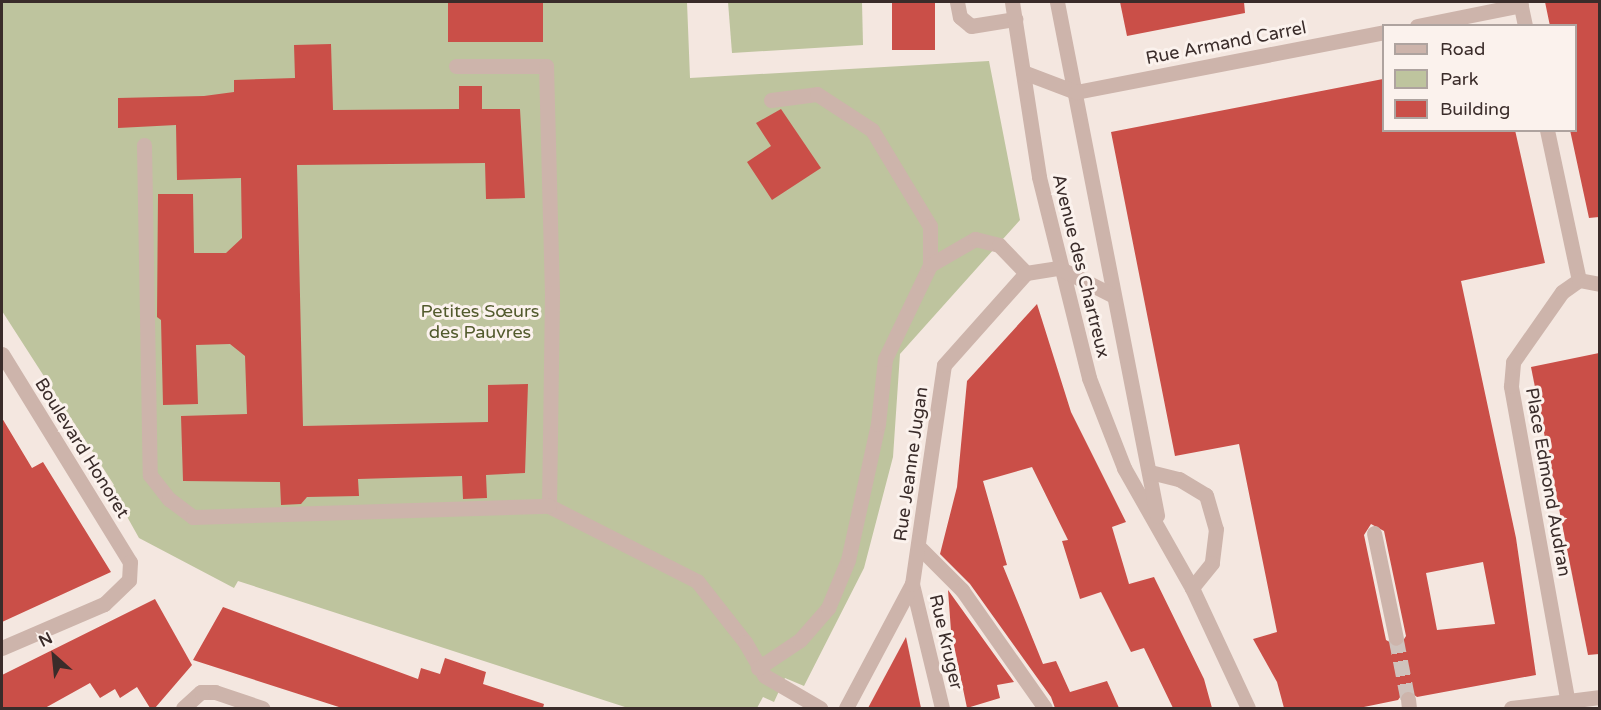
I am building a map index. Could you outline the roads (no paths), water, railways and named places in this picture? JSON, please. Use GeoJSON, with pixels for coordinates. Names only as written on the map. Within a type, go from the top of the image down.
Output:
{"type":"FeatureCollection","features":[{"type":"Feature","properties":{"kind":"street"},"geometry":{"type":"LineString","coordinates":[[957,2],[960,17],[971,26],[1015,20]]}},
{"type":"Feature","properties":{"kind":"street","name":"Avenue des Chartreux"},"geometry":{"type":"LineString","coordinates":[[1012,2],[1059,268],[1093,388],[1124,468],[1159,524],[1192,588],[1248,708]]}},
{"type":"Feature","properties":{"kind":"street","name":"Avenue des Chartreux"},"geometry":{"type":"LineString","coordinates":[[1057,2],[1076,92],[1112,295],[1159,524]]}},
{"type":"Feature","properties":{"kind":"street"},"geometry":{"type":"LineString","coordinates":[[1426,24],[1520,3],[1525,24]]}},
{"type":"Feature","properties":{"kind":"street","name":"Rue Armand Carrel"},"geometry":{"type":"LineString","coordinates":[[1076,92],[1382,32]]}},
{"type":"Feature","properties":{"kind":"street"},"geometry":{"type":"LineString","coordinates":[[456,66],[546,66],[552,293],[549,506]]}},
{"type":"Feature","properties":{"kind":"street"},"geometry":{"type":"LineString","coordinates":[[1023,72],[1076,92]]}},
{"type":"Feature","properties":{"kind":"street"},"geometry":{"type":"LineString","coordinates":[[758,668],[800,640],[828,608],[848,560],[878,424],[885,359],[930,265],[930,226],[872,130],[817,94],[771,100]]}},
{"type":"Feature","properties":{"kind":"street"},"geometry":{"type":"LineString","coordinates":[[1547,132],[1579,280],[1599,284]]}},
{"type":"Feature","properties":{"kind":"street"},"geometry":{"type":"LineString","coordinates":[[144,145],[150,475],[169,499],[193,517],[549,506],[697,581],[745,642],[758,668],[780,688],[820,708]]}},
{"type":"Feature","properties":{"kind":"street"},"geometry":{"type":"LineString","coordinates":[[930,265],[975,239],[999,244],[1026,273],[1059,268],[1112,295]]}},
{"type":"Feature","properties":{"kind":"street","name":"Rue Jeanne Jugan"},"geometry":{"type":"LineString","coordinates":[[846,708],[912,584],[945,365],[1026,273]]}},
{"type":"Feature","properties":{"kind":"street","name":"Place Edmond Audran"},"geometry":{"type":"LineString","coordinates":[[1567,698],[1510,386],[1513,362],[1562,292],[1579,280]]}},
{"type":"Feature","properties":{"kind":"street","name":"Boulevard Honoret"},"geometry":{"type":"LineString","coordinates":[[2,354],[130,562],[129,580],[104,604],[2,648]]}},
{"type":"Feature","properties":{"kind":"street"},"geometry":{"type":"LineString","coordinates":[[1150,472],[1179,479],[1206,495],[1216,529],[1212,563],[1192,588]]}},
{"type":"Feature","properties":{"kind":"street"},"geometry":{"type":"LineString","coordinates":[[1374,532],[1396,638]]}},
{"type":"Feature","properties":{"kind":"street"},"geometry":{"type":"LineString","coordinates":[[919,547],[962,590],[1045,708]]}},
{"type":"Feature","properties":{"kind":"street","name":"Rue Kruger"},"geometry":{"type":"LineString","coordinates":[[912,584],[942,708]]}},
{"type":"Feature","properties":{"kind":"street"},"geometry":{"type":"LineString","coordinates":[[183,708],[201,692],[214,692],[262,708]]}},
{"type":"Feature","properties":{"kind":"street"},"geometry":{"type":"LineString","coordinates":[[1511,708],[1567,698],[1599,697]]}},
{"type":"Feature","properties":{"kind":"tunnel"},"geometry":{"type":"LineString","coordinates":[[1396,638],[1408,699]]}},
{"type":"Feature","properties":{"kind":"park label","name":"Petites Sœurs des Pauvres"},"geometry":{"type":"Point","coordinates":[480,322]}}]}
